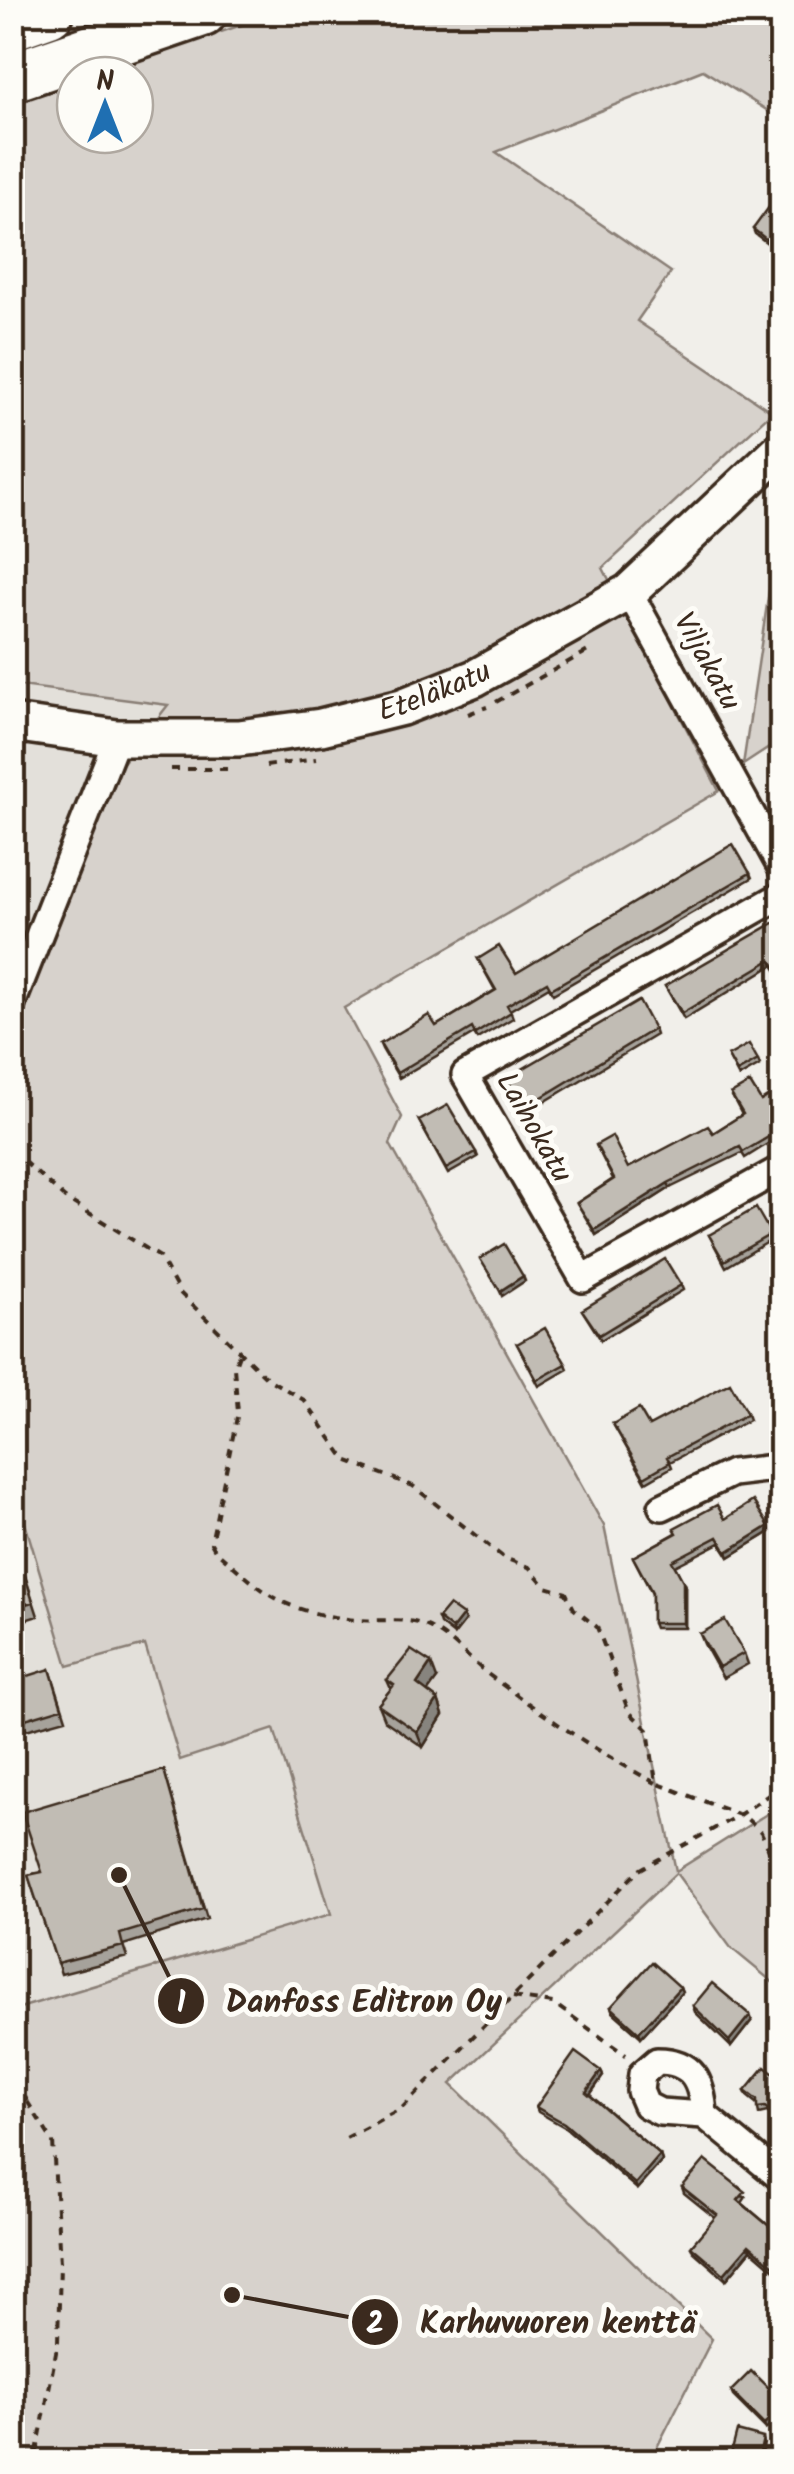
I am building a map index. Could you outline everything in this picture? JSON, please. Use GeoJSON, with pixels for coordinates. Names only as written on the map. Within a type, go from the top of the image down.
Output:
{"type":"FeatureCollection","features":[{"type":"Feature","properties":{"kind":"highway"},"geometry":{"type":"LineString","coordinates":[[12,25],[49,12]]}},
{"type":"Feature","properties":{"kind":"highway"},"geometry":{"type":"LineString","coordinates":[[12,77],[202,12]]}},
{"type":"Feature","properties":{"kind":"main road","name":"Eteläkatu"},"geometry":{"type":"LineString","coordinates":[[12,723],[117,738],[239,738],[321,727],[402,707],[474,678],[629,592],[782,448]]}},
{"type":"Feature","properties":{"kind":"street","name":"Viljakatu"},"geometry":{"type":"LineString","coordinates":[[629,592],[782,869]]}},
{"type":"Feature","properties":{"kind":"street"},"geometry":{"type":"LineString","coordinates":[[12,1004],[117,738]]}},
{"type":"Feature","properties":{"kind":"street","name":"Laihokatu"},"geometry":{"type":"LineString","coordinates":[[782,896],[466,1075],[583,1279],[782,1168]]}},
{"type":"Feature","properties":{"kind":"street"},"geometry":{"type":"LineString","coordinates":[[662,1507],[732,1474],[782,1467]]}},
{"type":"Feature","properties":{"kind":"street"},"geometry":{"type":"LineString","coordinates":[[704,2115],[703,2096],[690,2068],[676,2061],[657,2060],[646,2069],[640,2091],[646,2105],[660,2112],[704,2115],[782,2179]]}},
{"type":"Feature","properties":{"kind":"path"},"geometry":{"type":"LineString","coordinates":[[12,1151],[65,1198],[160,1257],[180,1292],[240,1353],[268,1379],[304,1400],[346,1460],[413,1486],[504,1558],[529,1567],[546,1588],[566,1593],[574,1609],[597,1627],[629,1712],[648,1730],[657,1765],[656,1783]]}},
{"type":"Feature","properties":{"kind":"path"},"geometry":{"type":"LineString","coordinates":[[240,1353],[234,1368],[238,1412],[211,1543],[215,1550],[261,1594],[280,1603],[347,1620],[412,1620],[436,1631],[488,1674],[610,1760],[739,1816],[761,1832],[782,1879]]}},
{"type":"Feature","properties":{"kind":"path"},"geometry":{"type":"LineString","coordinates":[[346,2138],[402,2108],[639,1870],[739,1816],[782,1786]]}},
{"type":"Feature","properties":{"kind":"path"},"geometry":{"type":"LineString","coordinates":[[513,1997],[553,2003],[646,2069]]}},
{"type":"Feature","properties":{"kind":"path"},"geometry":{"type":"LineString","coordinates":[[12,2068],[53,2142],[60,2264],[58,2342],[35,2462]]}},
{"type":"Feature","properties":{"kind":"path"},"geometry":{"type":"LineString","coordinates":[[12,2104],[28,2102]]}},
{"type":"Feature","properties":{"kind":"shaded area"},"geometry":{"type":"Polygon","coordinates":[[[277,13],[781,13],[781,119],[703,70],[496,152],[671,272],[637,321],[772,412],[603,568],[719,791],[344,1008],[402,1117],[390,1144],[604,1526],[676,1871],[781,1805],[781,1989],[731,1948],[676,1873],[451,2084],[712,2339],[650,2461],[13,2461],[13,2010],[331,1914],[274,1729],[180,1760],[145,1645],[68,1666],[13,1483],[12,1230],[21,1163],[13,1159],[12,1028],[108,782],[168,705],[13,685],[13,101],[55,87],[55,155],[155,155],[153,55],[277,13]]]}},
{"type":"Feature","properties":{"kind":"shaded area"},"geometry":{"type":"Polygon","coordinates":[[[781,511],[781,740],[743,765],[781,511]]]}},
{"type":"Feature","properties":{"kind":"shaded area"},"geometry":{"type":"Polygon","coordinates":[[[13,685],[168,704],[108,782],[13,1028],[13,685]]]}},
{"type":"Feature","properties":{"kind":"shaded area"},"geometry":{"type":"Polygon","coordinates":[[[12,1483],[68,1666],[145,1644],[274,1729],[331,1914],[13,2010],[12,1483]]]}},
{"type":"Feature","properties":{"kind":"building"},"geometry":{"type":"Polygon","coordinates":[[[772,203],[782,210],[780,250],[753,229],[772,203]]]}},
{"type":"Feature","properties":{"kind":"building"},"geometry":{"type":"Polygon","coordinates":[[[733,844],[750,873],[551,989],[547,982],[507,1005],[511,1012],[475,1034],[472,1028],[397,1073],[380,1044],[429,1015],[436,1026],[496,990],[478,959],[499,946],[516,973],[733,844]]]}},
{"type":"Feature","properties":{"kind":"building"},"geometry":{"type":"Polygon","coordinates":[[[779,920],[782,977],[771,960],[682,1013],[665,986],[779,920]]]}},
{"type":"Feature","properties":{"kind":"building"},"geometry":{"type":"Polygon","coordinates":[[[639,1001],[654,1029],[524,1108],[507,1078],[639,1001]]]}},
{"type":"Feature","properties":{"kind":"building"},"geometry":{"type":"Polygon","coordinates":[[[749,1044],[758,1060],[737,1072],[728,1056],[749,1044]]]}},
{"type":"Feature","properties":{"kind":"building"},"geometry":{"type":"Polygon","coordinates":[[[750,1083],[761,1101],[772,1094],[782,1109],[782,1129],[743,1152],[740,1147],[668,1183],[594,1230],[577,1203],[614,1179],[596,1145],[612,1136],[628,1168],[708,1126],[713,1133],[743,1114],[731,1094],[750,1083]]]}},
{"type":"Feature","properties":{"kind":"building"},"geometry":{"type":"Polygon","coordinates":[[[448,1105],[476,1152],[446,1169],[419,1121],[448,1105]]]}},
{"type":"Feature","properties":{"kind":"building"},"geometry":{"type":"Polygon","coordinates":[[[756,1208],[771,1234],[724,1261],[709,1235],[756,1208]]]}},
{"type":"Feature","properties":{"kind":"building"},"geometry":{"type":"Polygon","coordinates":[[[504,1244],[523,1276],[500,1291],[480,1259],[504,1244]]]}},
{"type":"Feature","properties":{"kind":"building"},"geometry":{"type":"Polygon","coordinates":[[[665,1259],[681,1285],[599,1335],[582,1310],[665,1259]]]}},
{"type":"Feature","properties":{"kind":"building"},"geometry":{"type":"Polygon","coordinates":[[[545,1328],[566,1364],[537,1380],[517,1344],[545,1328]]]}},
{"type":"Feature","properties":{"kind":"building"},"geometry":{"type":"Polygon","coordinates":[[[730,1383],[747,1414],[667,1457],[670,1462],[644,1477],[613,1424],[639,1409],[649,1426],[730,1383]]]}},
{"type":"Feature","properties":{"kind":"building"},"geometry":{"type":"Polygon","coordinates":[[[753,1501],[769,1526],[727,1552],[718,1537],[672,1561],[683,1581],[683,1623],[652,1623],[652,1592],[633,1557],[677,1533],[674,1528],[717,1505],[725,1519],[753,1501]]]}},
{"type":"Feature","properties":{"kind":"building"},"geometry":{"type":"Polygon","coordinates":[[[19,1557],[33,1602],[12,1608],[12,1559],[19,1557]]]}},
{"type":"Feature","properties":{"kind":"building"},"geometry":{"type":"Polygon","coordinates":[[[449,1605],[463,1615],[452,1629],[438,1618],[449,1605]]]}},
{"type":"Feature","properties":{"kind":"building"},"geometry":{"type":"Polygon","coordinates":[[[725,1620],[744,1653],[719,1667],[700,1634],[725,1620]]]}},
{"type":"Feature","properties":{"kind":"building"},"geometry":{"type":"Polygon","coordinates":[[[411,1650],[431,1663],[417,1684],[438,1700],[417,1732],[378,1705],[394,1685],[387,1680],[411,1650]]]}},
{"type":"Feature","properties":{"kind":"building"},"geometry":{"type":"Polygon","coordinates":[[[50,1669],[62,1708],[22,1720],[12,1681],[50,1669]]]}},
{"type":"Feature","properties":{"kind":"building"},"geometry":{"type":"Polygon","coordinates":[[[164,1770],[203,1909],[120,1934],[123,1946],[57,1963],[28,1875],[42,1872],[22,1812],[164,1770]]]}},
{"type":"Feature","properties":{"kind":"building"},"geometry":{"type":"Polygon","coordinates":[[[652,1962],[680,1987],[639,2032],[611,2007],[652,1962]]]}},
{"type":"Feature","properties":{"kind":"building"},"geometry":{"type":"Polygon","coordinates":[[[712,1983],[750,2015],[729,2041],[693,2006],[712,1983]]]}},
{"type":"Feature","properties":{"kind":"building"},"geometry":{"type":"Polygon","coordinates":[[[575,2052],[601,2071],[586,2092],[660,2155],[635,2184],[564,2123],[536,2107],[575,2052]]]}},
{"type":"Feature","properties":{"kind":"building"},"geometry":{"type":"Polygon","coordinates":[[[765,2067],[782,2080],[781,2120],[765,2107],[757,2108],[757,2100],[745,2091],[765,2067]]]}},
{"type":"Feature","properties":{"kind":"building"},"geometry":{"type":"Polygon","coordinates":[[[705,2160],[745,2192],[738,2200],[775,2231],[782,2224],[782,2273],[749,2245],[724,2274],[691,2246],[717,2215],[682,2187],[705,2160]]]}},
{"type":"Feature","properties":{"kind":"building"},"geometry":{"type":"Polygon","coordinates":[[[751,2371],[782,2402],[782,2407],[764,2424],[731,2391],[751,2371]]]}},
{"type":"Feature","properties":{"kind":"building"},"geometry":{"type":"Polygon","coordinates":[[[737,2431],[763,2438],[758,2462],[729,2462],[737,2431]]]}},
{"type":"Feature","properties":{"kind":"place","name":"Danfoss Editron Oy"},"geometry":{"type":"Point","coordinates":[119,1875]}},
{"type":"Feature","properties":{"kind":"place","name":"Karhuvuoren kenttä"},"geometry":{"type":"Point","coordinates":[232,2295]}}]}
